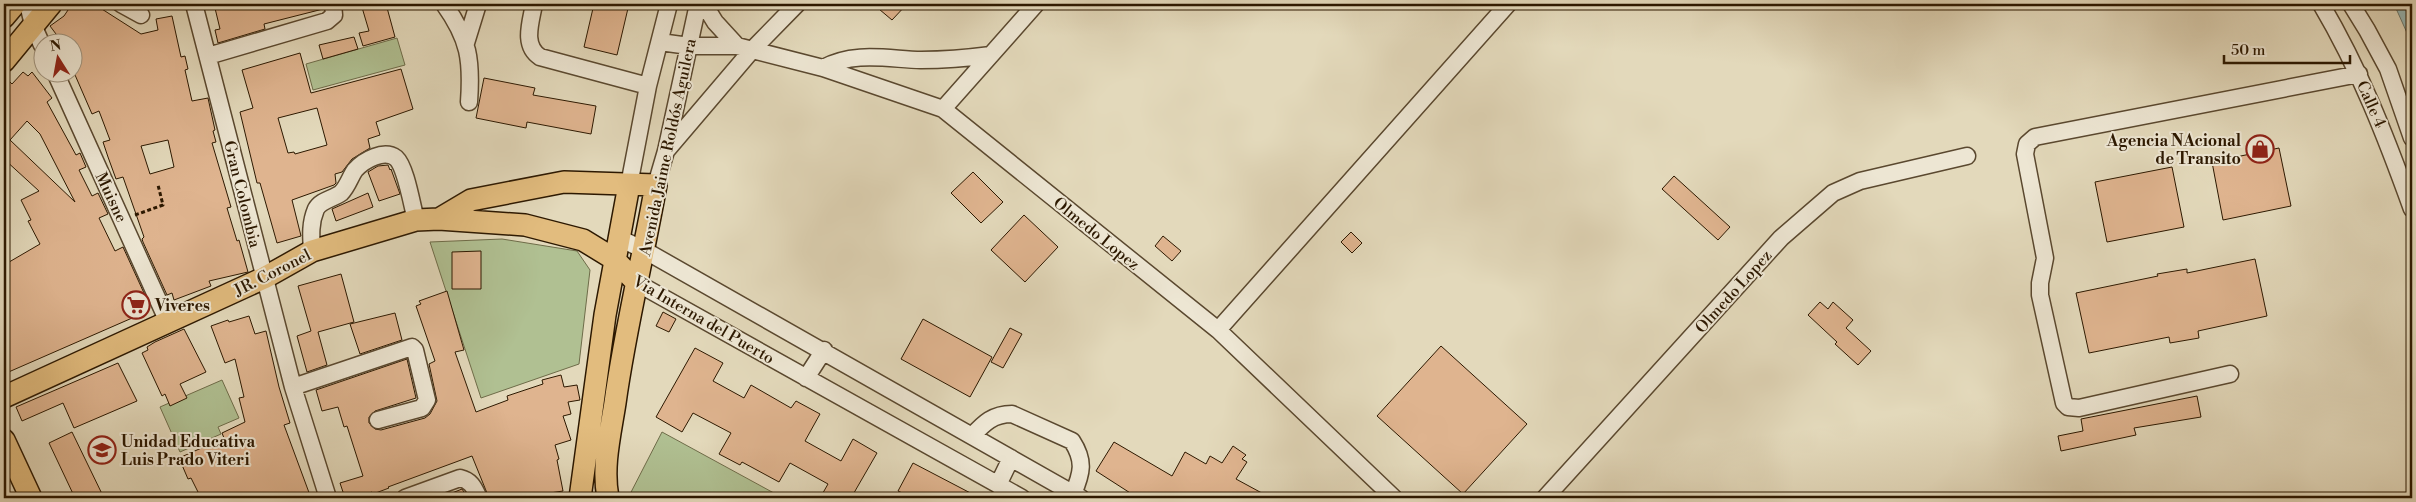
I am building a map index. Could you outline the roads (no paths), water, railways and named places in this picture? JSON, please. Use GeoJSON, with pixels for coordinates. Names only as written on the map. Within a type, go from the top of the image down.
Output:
{"type":"FeatureCollection","features":[{"type":"Feature","properties":{"kind":"main road"},"geometry":{"type":"LineString","coordinates":[[4,17],[15,4]]}},
{"type":"Feature","properties":{"kind":"main road"},"geometry":{"type":"LineString","coordinates":[[4,61],[51,4]]}},
{"type":"Feature","properties":{"kind":"main road"},"geometry":{"type":"LineString","coordinates":[[439,219],[472,200],[564,182],[656,185]]}},
{"type":"Feature","properties":{"kind":"main road","name":"Avenida Jaime Roldós Aguilera"},"geometry":{"type":"LineString","coordinates":[[608,498],[598,448],[604,315],[629,185]]}},
{"type":"Feature","properties":{"kind":"main road","name":"Avenida Jaime Roldós Aguilera"},"geometry":{"type":"LineString","coordinates":[[580,498],[598,448],[637,283],[656,185]]}},
{"type":"Feature","properties":{"kind":"main road","name":"JR. Coronel"},"geometry":{"type":"LineString","coordinates":[[4,397],[168,322],[262,270],[312,251],[416,220],[439,219]]}},
{"type":"Feature","properties":{"kind":"main road","name":"Via Interna del Puerto"},"geometry":{"type":"LineString","coordinates":[[439,219],[525,225],[583,240],[614,259],[637,283]]}},
{"type":"Feature","properties":{"kind":"main road"},"geometry":{"type":"LineString","coordinates":[[4,440],[31,498]]}},
{"type":"Feature","properties":{"kind":"street"},"geometry":{"type":"LineString","coordinates":[[28,4],[36,32]]}},
{"type":"Feature","properties":{"kind":"street"},"geometry":{"type":"LineString","coordinates":[[121,4],[141,15]]}},
{"type":"Feature","properties":{"kind":"street","name":"Gran Colombia"},"geometry":{"type":"LineString","coordinates":[[194,4],[293,387],[328,498]]}},
{"type":"Feature","properties":{"kind":"street"},"geometry":{"type":"LineString","coordinates":[[208,56],[328,21],[334,15],[333,4]]}},
{"type":"Feature","properties":{"kind":"street"},"geometry":{"type":"LineString","coordinates":[[444,4],[466,44],[472,70],[469,102]]}},
{"type":"Feature","properties":{"kind":"street"},"geometry":{"type":"LineString","coordinates":[[466,44],[478,4]]}},
{"type":"Feature","properties":{"kind":"street"},"geometry":{"type":"LineString","coordinates":[[534,4],[528,39],[534,52],[540,57],[648,86]]}},
{"type":"Feature","properties":{"kind":"street","name":"Avenida Jaime Roldós Aguilera"},"geometry":{"type":"LineString","coordinates":[[629,185],[648,86],[669,4]]}},
{"type":"Feature","properties":{"kind":"street","name":"Avenida Jaime Roldós Aguilera"},"geometry":{"type":"LineString","coordinates":[[656,185],[666,151],[698,4]]}},
{"type":"Feature","properties":{"kind":"street"},"geometry":{"type":"LineString","coordinates":[[704,4],[715,22],[744,48]]}},
{"type":"Feature","properties":{"kind":"street"},"geometry":{"type":"LineString","coordinates":[[666,151],[744,48],[797,4]]}},
{"type":"Feature","properties":{"kind":"street"},"geometry":{"type":"LineString","coordinates":[[943,109],[1036,4]]}},
{"type":"Feature","properties":{"kind":"street"},"geometry":{"type":"LineString","coordinates":[[1218,330],[1508,4]]}},
{"type":"Feature","properties":{"kind":"street","name":"Calle 4"},"geometry":{"type":"LineString","coordinates":[[2322,4],[2344,42],[2377,112],[2412,209]]}},
{"type":"Feature","properties":{"kind":"street","name":"Calle 4"},"geometry":{"type":"LineString","coordinates":[[2351,4],[2388,69],[2412,138]]}},
{"type":"Feature","properties":{"kind":"street","name":"Olmedo Lopez"},"geometry":{"type":"LineString","coordinates":[[660,42],[689,46],[744,48],[823,68],[943,109],[1218,330],[1394,498]]}},
{"type":"Feature","properties":{"kind":"street"},"geometry":{"type":"LineString","coordinates":[[823,68],[838,59],[856,57],[924,60],[991,55]]}},
{"type":"Feature","properties":{"kind":"street"},"geometry":{"type":"LineString","coordinates":[[2230,374],[2080,408],[2068,406],[2064,403],[2039,290],[2045,258],[2025,154],[2027,144],[2036,138],[2359,74]]}},
{"type":"Feature","properties":{"kind":"street","name":"Muisne"},"geometry":{"type":"LineString","coordinates":[[60,82],[168,322]]}},
{"type":"Feature","properties":{"kind":"street"},"geometry":{"type":"LineString","coordinates":[[312,251],[311,227],[317,208],[343,190],[360,166],[381,154],[390,155],[397,159],[402,168],[416,220]]}},
{"type":"Feature","properties":{"kind":"street","name":"Olmedo Lopez"},"geometry":{"type":"LineString","coordinates":[[1545,498],[1781,238],[1833,193],[1860,181],[1967,156]]}},
{"type":"Feature","properties":{"kind":"street","name":"Via Interna del Puerto"},"geometry":{"type":"LineString","coordinates":[[619,238],[824,350],[1077,496]]}},
{"type":"Feature","properties":{"kind":"street","name":"Via Interna del Puerto"},"geometry":{"type":"LineString","coordinates":[[637,283],[1022,498]]}},
{"type":"Feature","properties":{"kind":"street"},"geometry":{"type":"LineString","coordinates":[[293,387],[412,347],[415,350],[427,400],[426,404],[422,408],[378,420]]}},
{"type":"Feature","properties":{"kind":"street"},"geometry":{"type":"LineString","coordinates":[[806,378],[824,350]]}},
{"type":"Feature","properties":{"kind":"street"},"geometry":{"type":"LineString","coordinates":[[972,436],[986,421],[1004,414],[1012,414],[1072,441],[1077,449],[1081,468],[1077,496]]}},
{"type":"Feature","properties":{"kind":"street"},"geometry":{"type":"LineString","coordinates":[[998,485],[1011,458]]}},
{"type":"Feature","properties":{"kind":"street"},"geometry":{"type":"LineString","coordinates":[[405,498],[460,478],[473,484],[479,498]]}},
{"type":"Feature","properties":{"kind":"water"},"geometry":{"type":"Polygon","coordinates":[[[2394,4],[2412,4],[2412,44],[2394,4]]]}},
{"type":"Feature","properties":{"kind":"place","name":"Agencia NAcional de Transito"},"geometry":{"type":"Point","coordinates":[2260,149]}},
{"type":"Feature","properties":{"kind":"place","name":"Viveres"},"geometry":{"type":"Point","coordinates":[136,305]}},
{"type":"Feature","properties":{"kind":"place","name":"Unidad Educativa Luis Prado Viteri"},"geometry":{"type":"Point","coordinates":[102,450]}}]}
